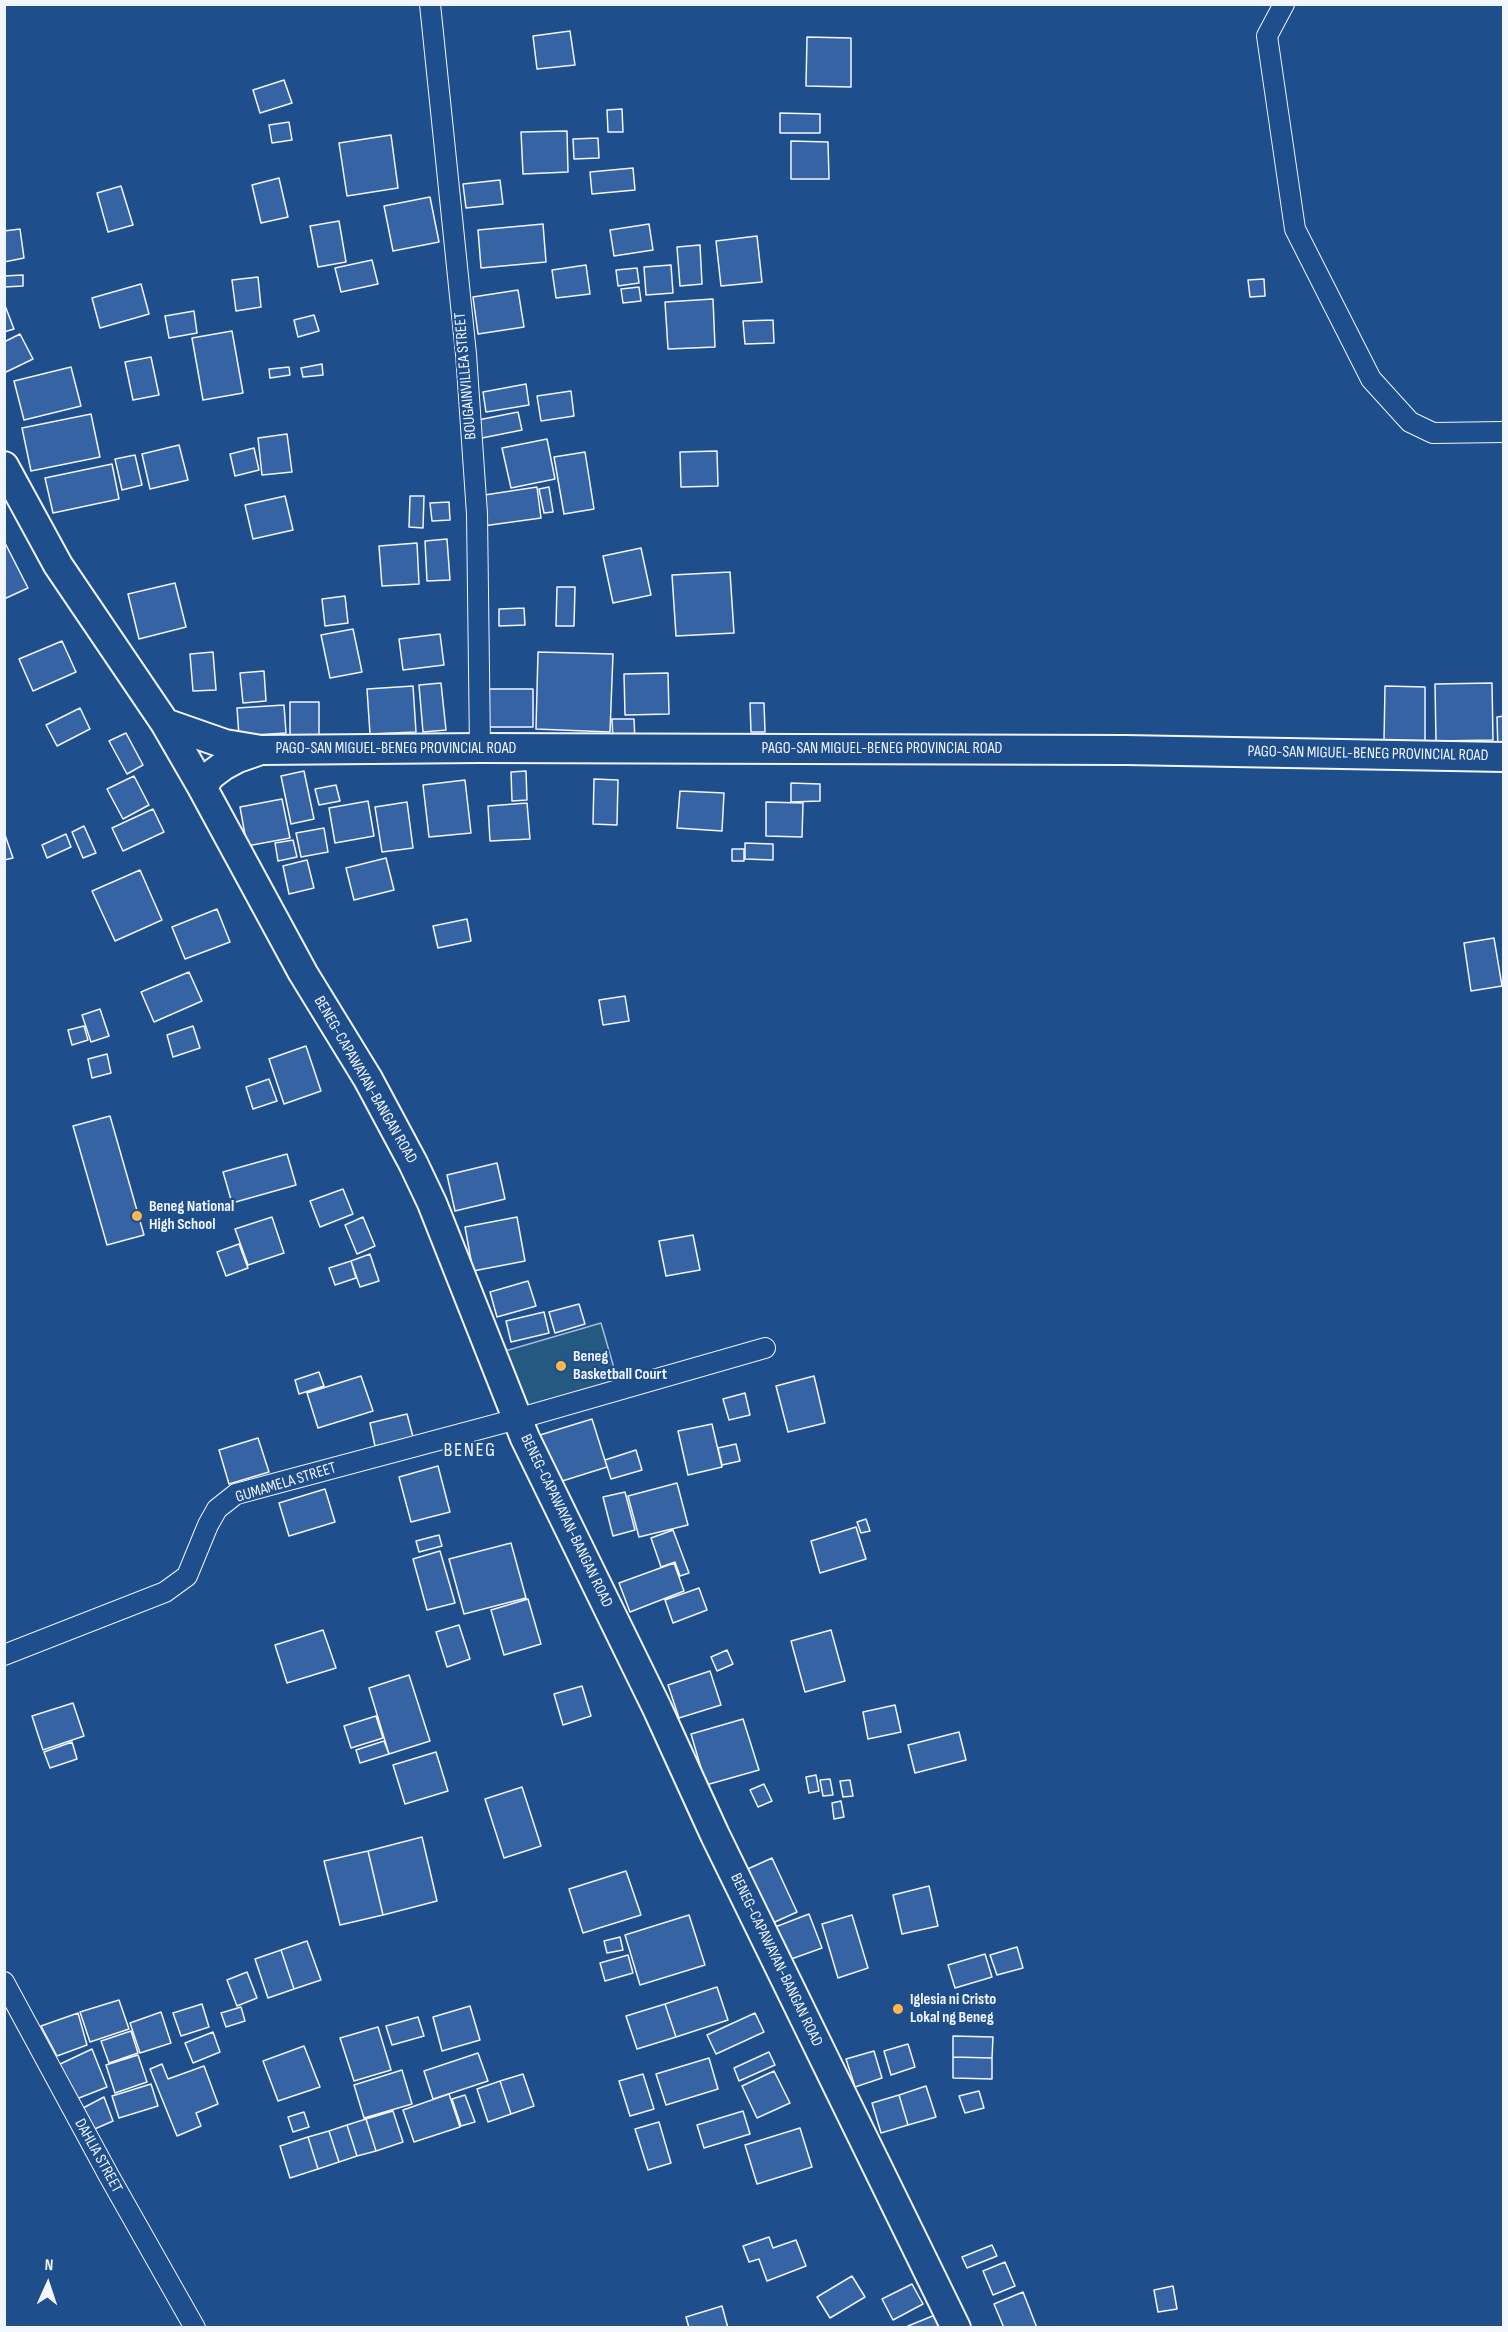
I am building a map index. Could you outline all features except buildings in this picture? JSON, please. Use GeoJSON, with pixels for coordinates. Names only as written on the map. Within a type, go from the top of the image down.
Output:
{"type":"FeatureCollection","features":[{"type":"Feature","properties":{"kind":"street","name":"BOUGAINVILLEA STREET"},"geometry":{"type":"LineString","coordinates":[[430,4],[466,354],[477,514],[480,748]]}},
{"type":"Feature","properties":{"kind":"street"},"geometry":{"type":"LineString","coordinates":[[1284,4],[1267,36],[1295,229],[1371,379],[1410,422],[1433,433],[1503,432]]}},
{"type":"Feature","properties":{"kind":"street","name":"BENEG-CAPAWAYAN-BANGAN ROAD"},"geometry":{"type":"LineString","coordinates":[[4,466],[58,565],[165,723],[303,974],[373,1088],[413,1163],[432,1203],[517,1419],[562,1516],[956,2328]]}},
{"type":"Feature","properties":{"kind":"street"},"geometry":{"type":"LineString","coordinates":[[165,723],[225,744],[261,750]]}},
{"type":"Feature","properties":{"kind":"street","name":"PAGO-SAN MIGUEL-BENEG PROVINCIAL ROAD"},"geometry":{"type":"LineString","coordinates":[[261,750],[480,748],[1125,750],[1503,757]]}},
{"type":"Feature","properties":{"kind":"street"},"geometry":{"type":"LineString","coordinates":[[202,787],[211,775],[224,766],[261,750]]}},
{"type":"Feature","properties":{"kind":"street","name":"GUMAMELA STREET"},"geometry":{"type":"LineString","coordinates":[[4,1655],[165,1592],[187,1576],[217,1509],[236,1494],[517,1419],[765,1348]]}},
{"type":"Feature","properties":{"kind":"street","name":"DAHLIA STREET"},"geometry":{"type":"LineString","coordinates":[[4,1982],[195,2328]]}},
{"type":"Feature","properties":{"kind":"shaded area","name":"Beneg Basketball Court"},"geometry":{"type":"Polygon","coordinates":[[[601,1323],[618,1382],[522,1408],[505,1351],[601,1323]]]}},
{"type":"Feature","properties":{"kind":"place","name":"Beneg National High School"},"geometry":{"type":"Point","coordinates":[137,1216]}},
{"type":"Feature","properties":{"kind":"place","name":"Beneg Basketball Court"},"geometry":{"type":"Point","coordinates":[561,1366]}},
{"type":"Feature","properties":{"kind":"place","name":"Iglesia ni Cristo Lokal ng Beneg"},"geometry":{"type":"Point","coordinates":[898,2009]}},
{"type":"Feature","properties":{"kind":"district","name":"BENEG"},"geometry":{"type":"Point","coordinates":[470,1451]}}]}
